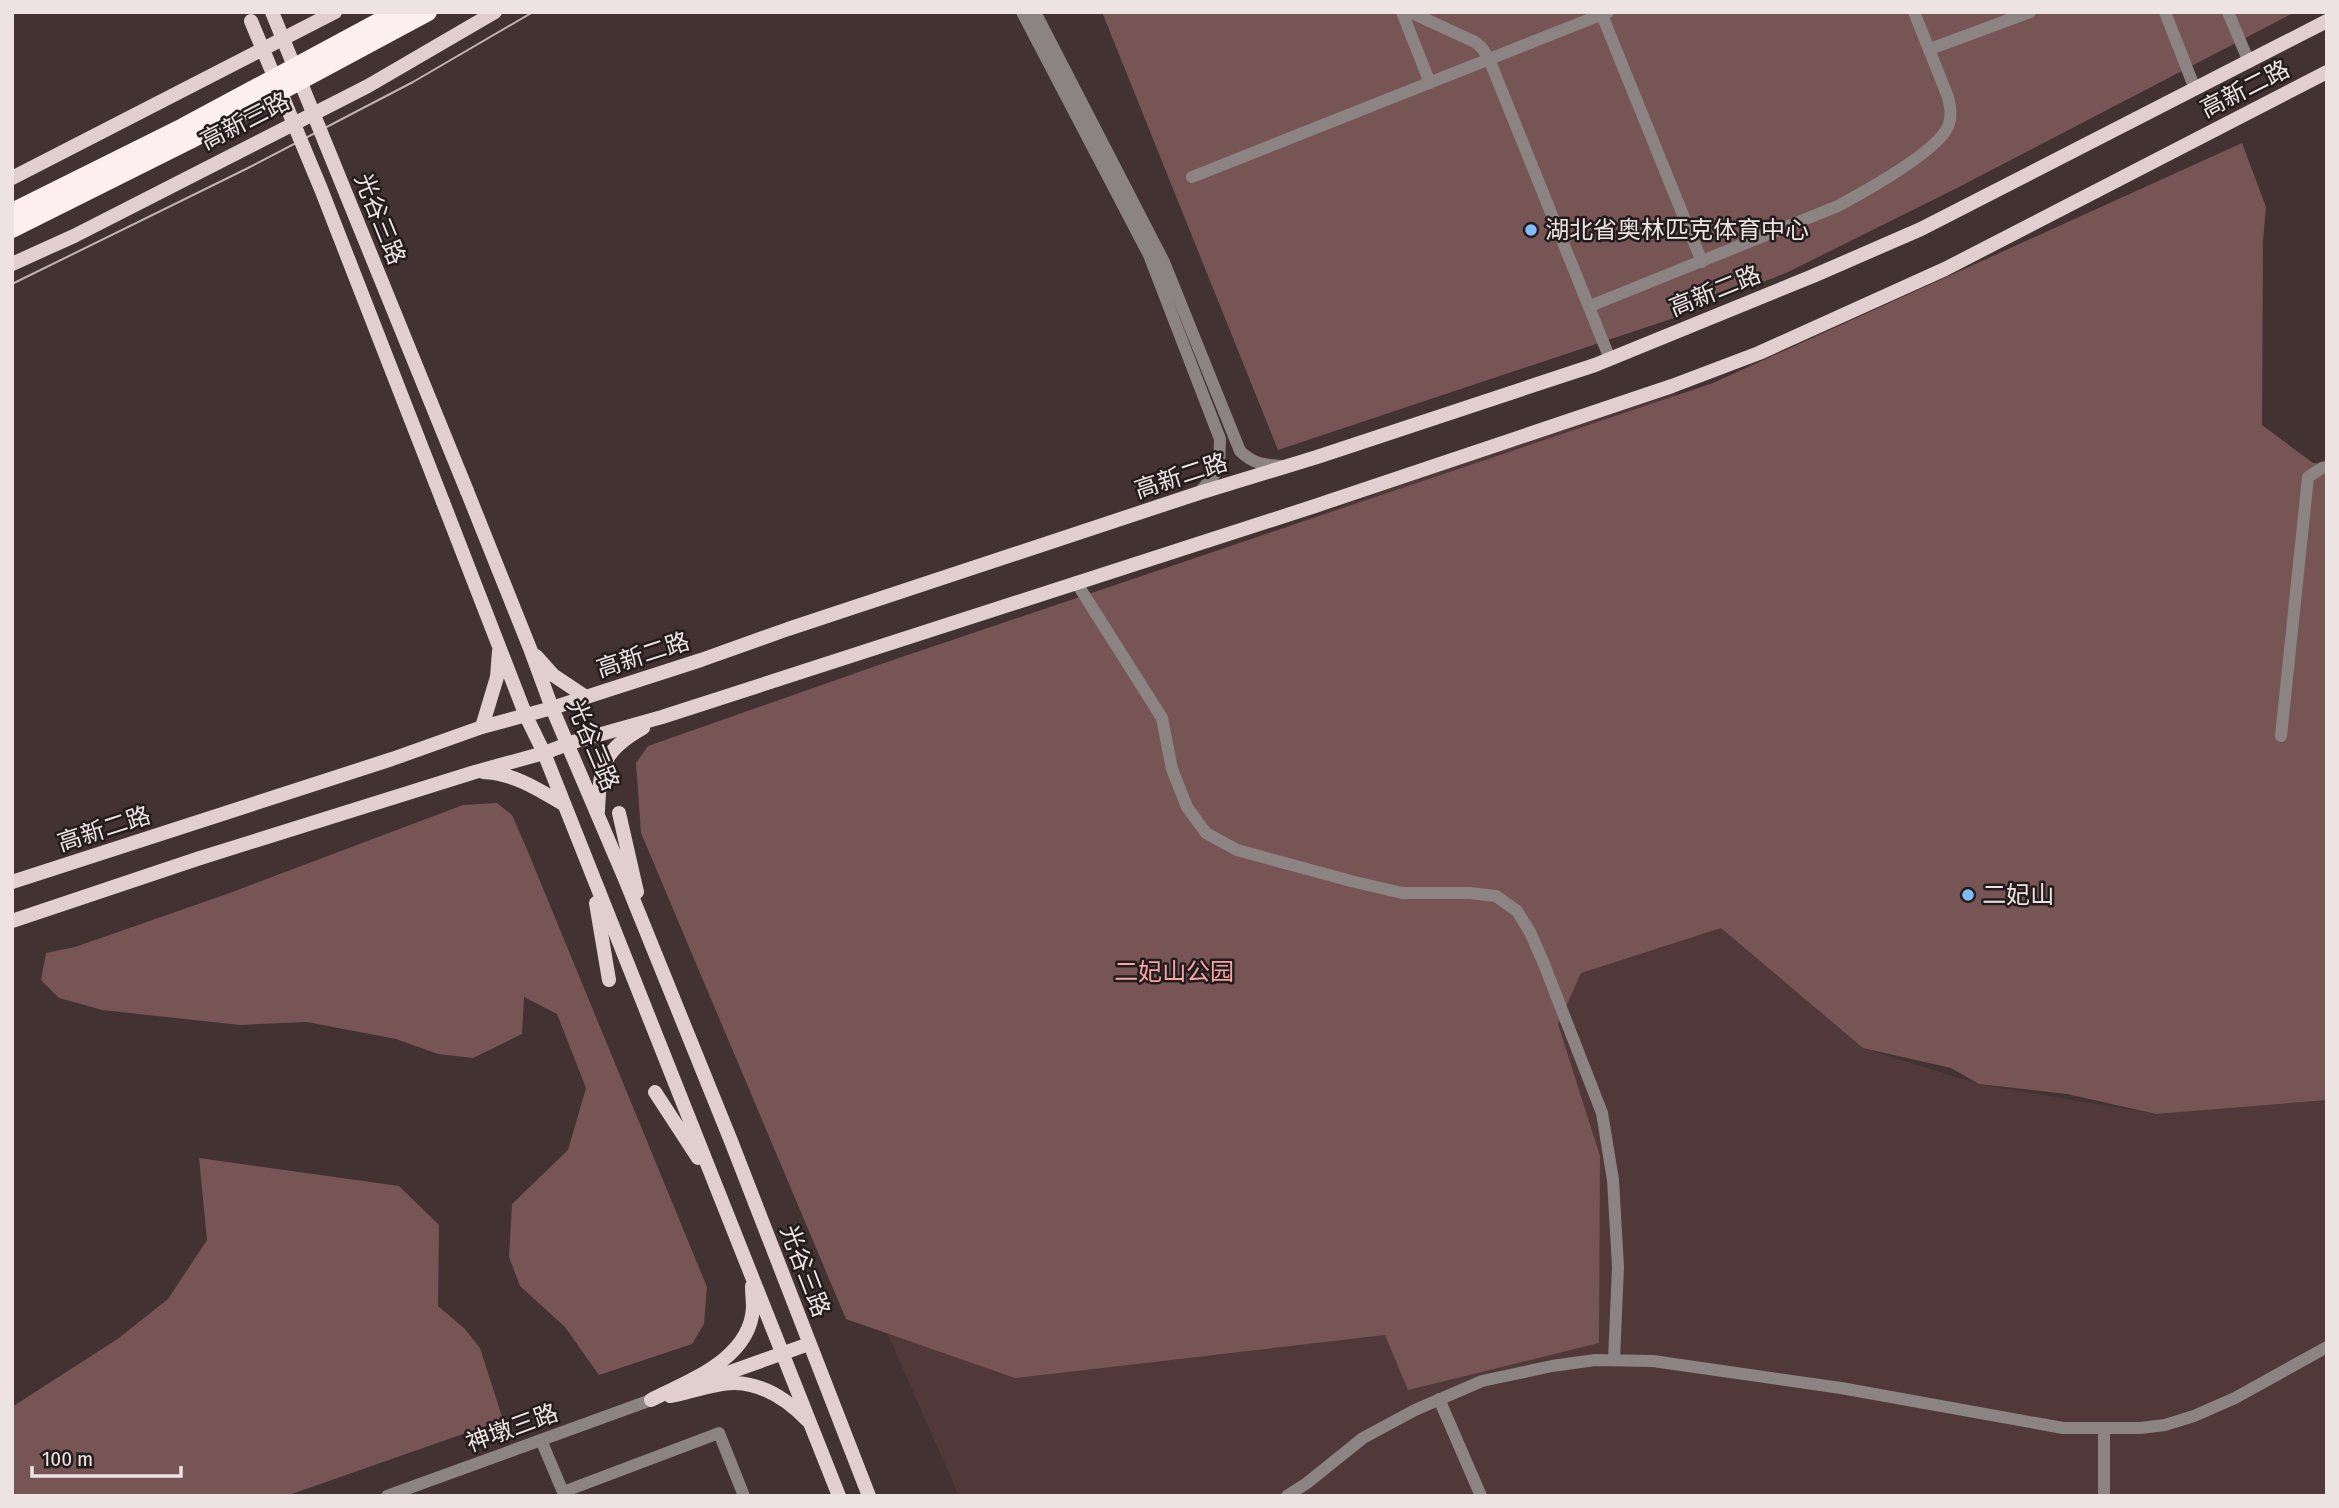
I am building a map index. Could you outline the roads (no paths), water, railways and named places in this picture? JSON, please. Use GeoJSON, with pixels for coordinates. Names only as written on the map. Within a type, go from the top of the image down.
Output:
{"type":"FeatureCollection","features":[{"type":"Feature","properties":{"kind":"highway","name":"高新三路"},"geometry":{"type":"LineString","coordinates":[[12,212],[206,115],[397,12]]}},
{"type":"Feature","properties":{"kind":"highway","name":"高新三路"},"geometry":{"type":"LineString","coordinates":[[12,229],[190,140],[428,12]]}},
{"type":"Feature","properties":{"kind":"main road","name":"光谷三路"},"geometry":{"type":"LineString","coordinates":[[247,12],[321,189],[526,716],[544,753],[839,1496]]}},
{"type":"Feature","properties":{"kind":"main road","name":"光谷三路"},"geometry":{"type":"LineString","coordinates":[[272,12],[467,491],[552,708],[731,1141],[869,1496]]}},
{"type":"Feature","properties":{"kind":"main road"},"geometry":{"type":"LineString","coordinates":[[12,178],[335,12]]}},
{"type":"Feature","properties":{"kind":"main road","name":"高新三路"},"geometry":{"type":"LineString","coordinates":[[12,264],[74,236],[368,86],[495,12]]}},
{"type":"Feature","properties":{"kind":"main road","name":"高新二路"},"geometry":{"type":"LineString","coordinates":[[12,882],[392,759],[482,727],[586,697],[1610,359],[1921,229],[2327,21]]}},
{"type":"Feature","properties":{"kind":"main road","name":"高新二路"},"geometry":{"type":"LineString","coordinates":[[12,921],[197,859],[475,772],[662,718],[1315,506],[1672,386],[1759,353],[1945,269],[2327,72]]}},
{"type":"Feature","properties":{"kind":"main road"},"geometry":{"type":"LineString","coordinates":[[482,727],[497,677],[499,646]]}},
{"type":"Feature","properties":{"kind":"main road"},"geometry":{"type":"LineString","coordinates":[[531,651],[553,675],[586,697]]}},
{"type":"Feature","properties":{"kind":"main road"},"geometry":{"type":"LineString","coordinates":[[598,816],[601,771],[611,751],[626,738],[662,718]]}},
{"type":"Feature","properties":{"kind":"main road"},"geometry":{"type":"LineString","coordinates":[[475,772],[491,772],[526,782],[564,804]]}},
{"type":"Feature","properties":{"kind":"main road"},"geometry":{"type":"LineString","coordinates":[[619,813],[647,934]]}},
{"type":"Feature","properties":{"kind":"main road"},"geometry":{"type":"LineString","coordinates":[[591,874],[609,980]]}},
{"type":"Feature","properties":{"kind":"main road"},"geometry":{"type":"LineString","coordinates":[[655,1092],[716,1183]]}},
{"type":"Feature","properties":{"kind":"main road"},"geometry":{"type":"LineString","coordinates":[[651,1400],[697,1377],[729,1356],[747,1332],[753,1310],[751,1273]]}},
{"type":"Feature","properties":{"kind":"main road"},"geometry":{"type":"LineString","coordinates":[[651,1400],[809,1344]]}},
{"type":"Feature","properties":{"kind":"main road"},"geometry":{"type":"LineString","coordinates":[[651,1400],[734,1383],[763,1389],[791,1404],[812,1424]]}},
{"type":"Feature","properties":{"kind":"street"},"geometry":{"type":"LineString","coordinates":[[1021,12],[1149,255],[1220,439],[1219,469],[1199,493]]}},
{"type":"Feature","properties":{"kind":"street"},"geometry":{"type":"LineString","coordinates":[[1035,12],[1164,262],[1240,451],[1249,460],[1264,465],[1286,467]]}},
{"type":"Feature","properties":{"kind":"street"},"geometry":{"type":"LineString","coordinates":[[1402,12],[1430,83]]}},
{"type":"Feature","properties":{"kind":"street"},"geometry":{"type":"LineString","coordinates":[[1410,12],[1475,42],[1489,59],[1610,359]]}},
{"type":"Feature","properties":{"kind":"street"},"geometry":{"type":"LineString","coordinates":[[1590,306],[1838,206],[1867,191],[1933,145],[1949,125],[1951,112],[1948,97],[1914,12]]}},
{"type":"Feature","properties":{"kind":"street"},"geometry":{"type":"LineString","coordinates":[[1930,49],[2030,12]]}},
{"type":"Feature","properties":{"kind":"street"},"geometry":{"type":"LineString","coordinates":[[2165,12],[2195,89]]}},
{"type":"Feature","properties":{"kind":"street"},"geometry":{"type":"LineString","coordinates":[[2228,12],[2249,62]]}},
{"type":"Feature","properties":{"kind":"street"},"geometry":{"type":"LineString","coordinates":[[1192,177],[1605,13],[1702,262]]}},
{"type":"Feature","properties":{"kind":"street"},"geometry":{"type":"LineString","coordinates":[[2281,736],[2308,477],[2327,467]]}},
{"type":"Feature","properties":{"kind":"street"},"geometry":{"type":"LineString","coordinates":[[1076,582],[1162,718],[1172,769],[1187,807],[1206,833],[1237,850],[1352,881],[1402,893],[1470,893],[1496,896],[1517,911],[1544,964],[1602,1112],[1613,1180],[1618,1267],[1614,1360]]}},
{"type":"Feature","properties":{"kind":"street"},"geometry":{"type":"LineString","coordinates":[[1287,1496],[1363,1438],[1415,1410],[1482,1381],[1552,1366],[1595,1360],[1653,1361],[1841,1388],[2063,1428],[2104,1428],[2165,1425],[2194,1416],[2235,1398],[2327,1347]]}},
{"type":"Feature","properties":{"kind":"street"},"geometry":{"type":"LineString","coordinates":[[1438,1399],[1481,1496]]}},
{"type":"Feature","properties":{"kind":"street","name":"神墩三路"},"geometry":{"type":"LineString","coordinates":[[387,1496],[651,1400]]}},
{"type":"Feature","properties":{"kind":"street"},"geometry":{"type":"LineString","coordinates":[[2104,1428],[2104,1496]]}},
{"type":"Feature","properties":{"kind":"street"},"geometry":{"type":"LineString","coordinates":[[541,1440],[563,1494],[719,1433],[744,1496]]}},
{"type":"Feature","properties":{"kind":"tram line"},"geometry":{"type":"LineString","coordinates":[[12,284],[246,169],[413,82],[533,12]]}},
{"type":"Feature","properties":{"kind":"place","name":"湖北省奥林匹克体育中心"},"geometry":{"type":"Point","coordinates":[1531,230]}},
{"type":"Feature","properties":{"kind":"place","name":"二妃山"},"geometry":{"type":"Point","coordinates":[1968,895]}},
{"type":"Feature","properties":{"kind":"park label","name":"二妃山公园"},"geometry":{"type":"Point","coordinates":[1174,972]}}]}
